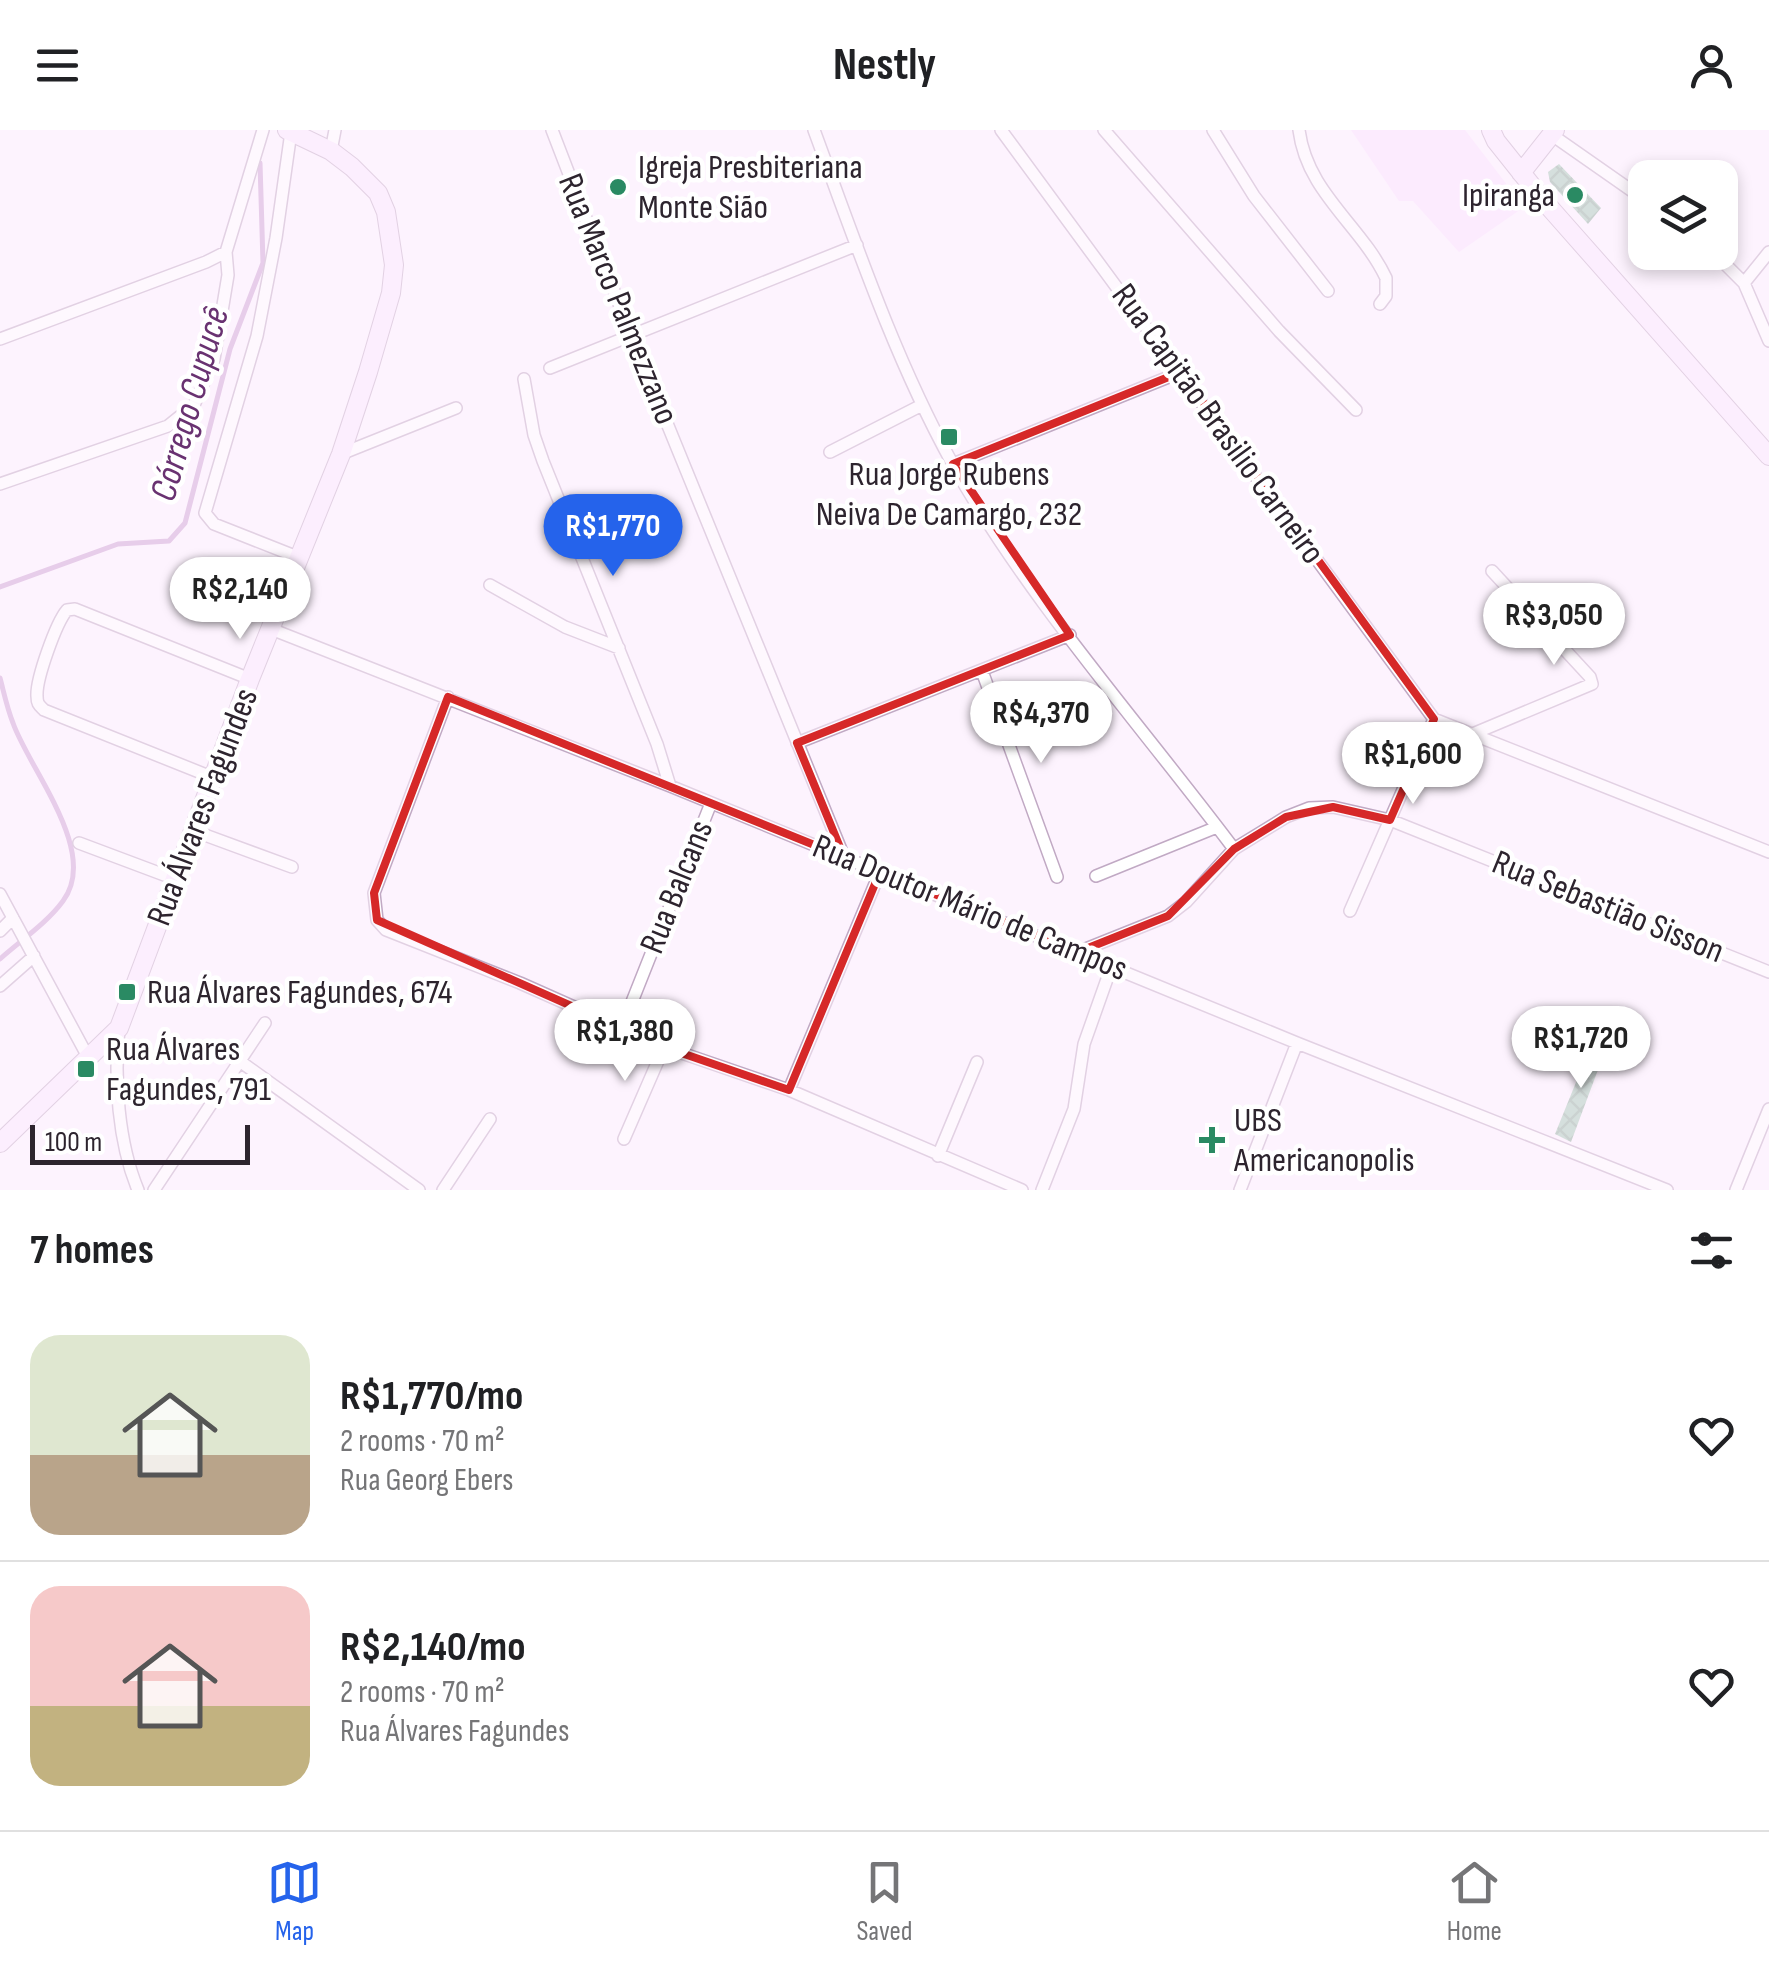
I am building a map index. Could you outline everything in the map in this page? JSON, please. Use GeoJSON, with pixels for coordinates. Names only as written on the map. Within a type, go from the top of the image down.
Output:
{"type":"FeatureCollection","features":[{"type":"Feature","properties":{"kind":"street"},"geometry":{"type":"LineString","coordinates":[[0,484],[168,426],[187,413],[198,399],[214,359],[228,275],[226,252],[263,130]]}},
{"type":"Feature","properties":{"kind":"street"},"geometry":{"type":"LineString","coordinates":[[331,152],[335,130]]}},
{"type":"Feature","properties":{"kind":"street","name":"Rua Marco Palmezzano"},"geometry":{"type":"LineString","coordinates":[[552,130],[844,857]]}},
{"type":"Feature","properties":{"kind":"street"},"geometry":{"type":"LineString","coordinates":[[814,130],[856,246],[922,405],[953,464],[1018,565],[1234,849]]}},
{"type":"Feature","properties":{"kind":"street","name":"Rua Capitão Brasilio Carneiro"},"geometry":{"type":"LineString","coordinates":[[1001,130],[1434,719]]}},
{"type":"Feature","properties":{"kind":"street"},"geometry":{"type":"LineString","coordinates":[[1104,130],[1278,331],[1356,410]]}},
{"type":"Feature","properties":{"kind":"street"},"geometry":{"type":"LineString","coordinates":[[1213,130],[1254,196],[1328,292]]}},
{"type":"Feature","properties":{"kind":"street"},"geometry":{"type":"LineString","coordinates":[[1299,130],[1308,164],[1320,186],[1382,270],[1387,284],[1386,296],[1380,304]]}},
{"type":"Feature","properties":{"kind":"street"},"geometry":{"type":"LineString","coordinates":[[1491,130],[1521,173],[1769,456]]}},
{"type":"Feature","properties":{"kind":"street"},"geometry":{"type":"LineString","coordinates":[[289,131],[257,336],[205,512],[214,524],[300,558]]}},
{"type":"Feature","properties":{"kind":"street","name":"Rua Álvares Fagundes"},"geometry":{"type":"LineString","coordinates":[[0,1142],[119,1028],[250,679],[341,454],[368,372],[394,265],[392,238],[378,193],[331,152],[289,131]]}},
{"type":"Feature","properties":{"kind":"street"},"geometry":{"type":"LineString","coordinates":[[1521,173],[1553,132],[1628,187]]}},
{"type":"Feature","properties":{"kind":"street"},"geometry":{"type":"LineString","coordinates":[[550,368],[856,246]]}},
{"type":"Feature","properties":{"kind":"street"},"geometry":{"type":"LineString","coordinates":[[0,339],[226,252]]}},
{"type":"Feature","properties":{"kind":"street"},"geometry":{"type":"LineString","coordinates":[[1744,284],[1769,252]]}},
{"type":"Feature","properties":{"kind":"street"},"geometry":{"type":"LineString","coordinates":[[1730,270],[1744,284],[1769,341]]}},
{"type":"Feature","properties":{"kind":"street"},"geometry":{"type":"LineString","coordinates":[[953,464],[1181,372]]}},
{"type":"Feature","properties":{"kind":"street"},"geometry":{"type":"LineString","coordinates":[[524,379],[534,436],[670,786]]}},
{"type":"Feature","properties":{"kind":"street"},"geometry":{"type":"LineString","coordinates":[[830,452],[922,405]]}},
{"type":"Feature","properties":{"kind":"street"},"geometry":{"type":"LineString","coordinates":[[341,454],[456,408]]}},
{"type":"Feature","properties":{"kind":"street"},"geometry":{"type":"LineString","coordinates":[[1475,733],[1592,684],[1590,677],[1492,571]]}},
{"type":"Feature","properties":{"kind":"street"},"geometry":{"type":"LineString","coordinates":[[490,585],[565,627],[619,648]]}},
{"type":"Feature","properties":{"kind":"street"},"geometry":{"type":"LineString","coordinates":[[214,778],[39,705],[36,692],[59,622],[67,610],[75,610],[250,679]]}},
{"type":"Feature","properties":{"kind":"street","name":"Rua Doutor Mário de Campos"},"geometry":{"type":"LineString","coordinates":[[271,629],[1668,1190]]}},
{"type":"Feature","properties":{"kind":"street"},"geometry":{"type":"LineString","coordinates":[[797,743],[1070,635]]}},
{"type":"Feature","properties":{"kind":"street"},"geometry":{"type":"LineString","coordinates":[[982,670],[1057,877]]}},
{"type":"Feature","properties":{"kind":"street"},"geometry":{"type":"LineString","coordinates":[[448,697],[374,892],[377,920],[386,930],[664,1047],[789,1090],[1022,1190]]}},
{"type":"Feature","properties":{"kind":"street"},"geometry":{"type":"LineString","coordinates":[[1350,911],[1434,719],[1769,852]]}},
{"type":"Feature","properties":{"kind":"street","name":"Rua Balcans"},"geometry":{"type":"LineString","coordinates":[[622,1027],[710,803]]}},
{"type":"Feature","properties":{"kind":"street","name":"Rua Sebastião Sisson"},"geometry":{"type":"LineString","coordinates":[[1078,952],[1168,916],[1234,849],[1286,816],[1309,808],[1333,807],[1390,820],[1769,972]]}},
{"type":"Feature","properties":{"kind":"street"},"geometry":{"type":"LineString","coordinates":[[1096,876],[1218,827]]}},
{"type":"Feature","properties":{"kind":"street"},"geometry":{"type":"LineString","coordinates":[[194,832],[292,867]]}},
{"type":"Feature","properties":{"kind":"street"},"geometry":{"type":"LineString","coordinates":[[79,843],[176,880]]}},
{"type":"Feature","properties":{"kind":"street"},"geometry":{"type":"LineString","coordinates":[[789,1090],[880,872]]}},
{"type":"Feature","properties":{"kind":"street"},"geometry":{"type":"LineString","coordinates":[[0,894],[88,1057]]}},
{"type":"Feature","properties":{"kind":"street"},"geometry":{"type":"LineString","coordinates":[[0,931],[15,921]]}},
{"type":"Feature","properties":{"kind":"street"},"geometry":{"type":"LineString","coordinates":[[0,986],[32,953]]}},
{"type":"Feature","properties":{"kind":"street"},"geometry":{"type":"LineString","coordinates":[[1042,1190],[1074,1109],[1084,1044],[1112,965]]}},
{"type":"Feature","properties":{"kind":"street"},"geometry":{"type":"LineString","coordinates":[[154,1190],[266,1023]]}},
{"type":"Feature","properties":{"kind":"street"},"geometry":{"type":"LineString","coordinates":[[119,1028],[117,1052],[126,1148],[138,1190]]}},
{"type":"Feature","properties":{"kind":"street"},"geometry":{"type":"LineString","coordinates":[[1240,1190],[1297,1043]]}},
{"type":"Feature","properties":{"kind":"street"},"geometry":{"type":"LineString","coordinates":[[624,1139],[664,1047]]}},
{"type":"Feature","properties":{"kind":"street"},"geometry":{"type":"LineString","coordinates":[[241,1062],[419,1190]]}},
{"type":"Feature","properties":{"kind":"street"},"geometry":{"type":"LineString","coordinates":[[938,1156],[978,1062]]}},
{"type":"Feature","properties":{"kind":"street"},"geometry":{"type":"LineString","coordinates":[[1736,1190],[1769,1110]]}},
{"type":"Feature","properties":{"kind":"street"},"geometry":{"type":"LineString","coordinates":[[443,1190],[490,1119]]}},
{"type":"Feature","properties":{"kind":"highlighted area"},"geometry":{"type":"Polygon","coordinates":[[[1181,372],[1434,719],[1390,820],[1333,807],[1286,817],[1234,849],[1168,916],[1078,952],[880,872],[789,1090],[664,1047],[377,920],[374,893],[448,697],[844,857],[797,743],[1070,635],[953,464],[1181,372]]]}},
{"type":"Feature","properties":{"kind":"shaded area"},"geometry":{"type":"Polygon","coordinates":[[[1351,130],[1465,130],[1524,207],[1459,252],[1413,201],[1399,201],[1351,130]]]}},
{"type":"Feature","properties":{"kind":"building","name":"Ipiranga"},"geometry":{"type":"Polygon","coordinates":[[[1559,164],[1601,208],[1588,224],[1550,182],[1548,172],[1559,164]]]}},
{"type":"Feature","properties":{"kind":"building"},"geometry":{"type":"Polygon","coordinates":[[[1594,1038],[1608,1043],[1571,1142],[1555,1134],[1594,1038]]]}},
{"type":"Feature","properties":{"kind":"waterway","name":"Córrego Cupucê"},"geometry":{"type":"LineString","coordinates":[[0,587],[118,544],[169,541],[185,523],[230,349],[263,263],[260,163]]}},
{"type":"Feature","properties":{"kind":"waterway","name":"Córrego Cupucê"},"geometry":{"type":"LineString","coordinates":[[0,678],[13,723],[58,811],[73,859],[72,881],[63,901],[0,959]]}},
{"type":"Feature","properties":{"kind":"place","name":"Igreja Presbiteriana Monte Sião"},"geometry":{"type":"Point","coordinates":[618,187]}},
{"type":"Feature","properties":{"kind":"place","name":"Ipiranga"},"geometry":{"type":"Point","coordinates":[1575,195]}},
{"type":"Feature","properties":{"kind":"place","name":"Rua Jorge Rubens Neiva De Camargo, 232"},"geometry":{"type":"Point","coordinates":[949,437]}},
{"type":"Feature","properties":{"kind":"place","name":"Rua Álvares Fagundes, 674"},"geometry":{"type":"Point","coordinates":[127,992]}},
{"type":"Feature","properties":{"kind":"place","name":"Rua Álvares Fagundes, 791"},"geometry":{"type":"Point","coordinates":[86,1069]}},
{"type":"Feature","properties":{"kind":"place","name":"UBS Americanopolis"},"geometry":{"type":"Point","coordinates":[1212,1140]}}]}
